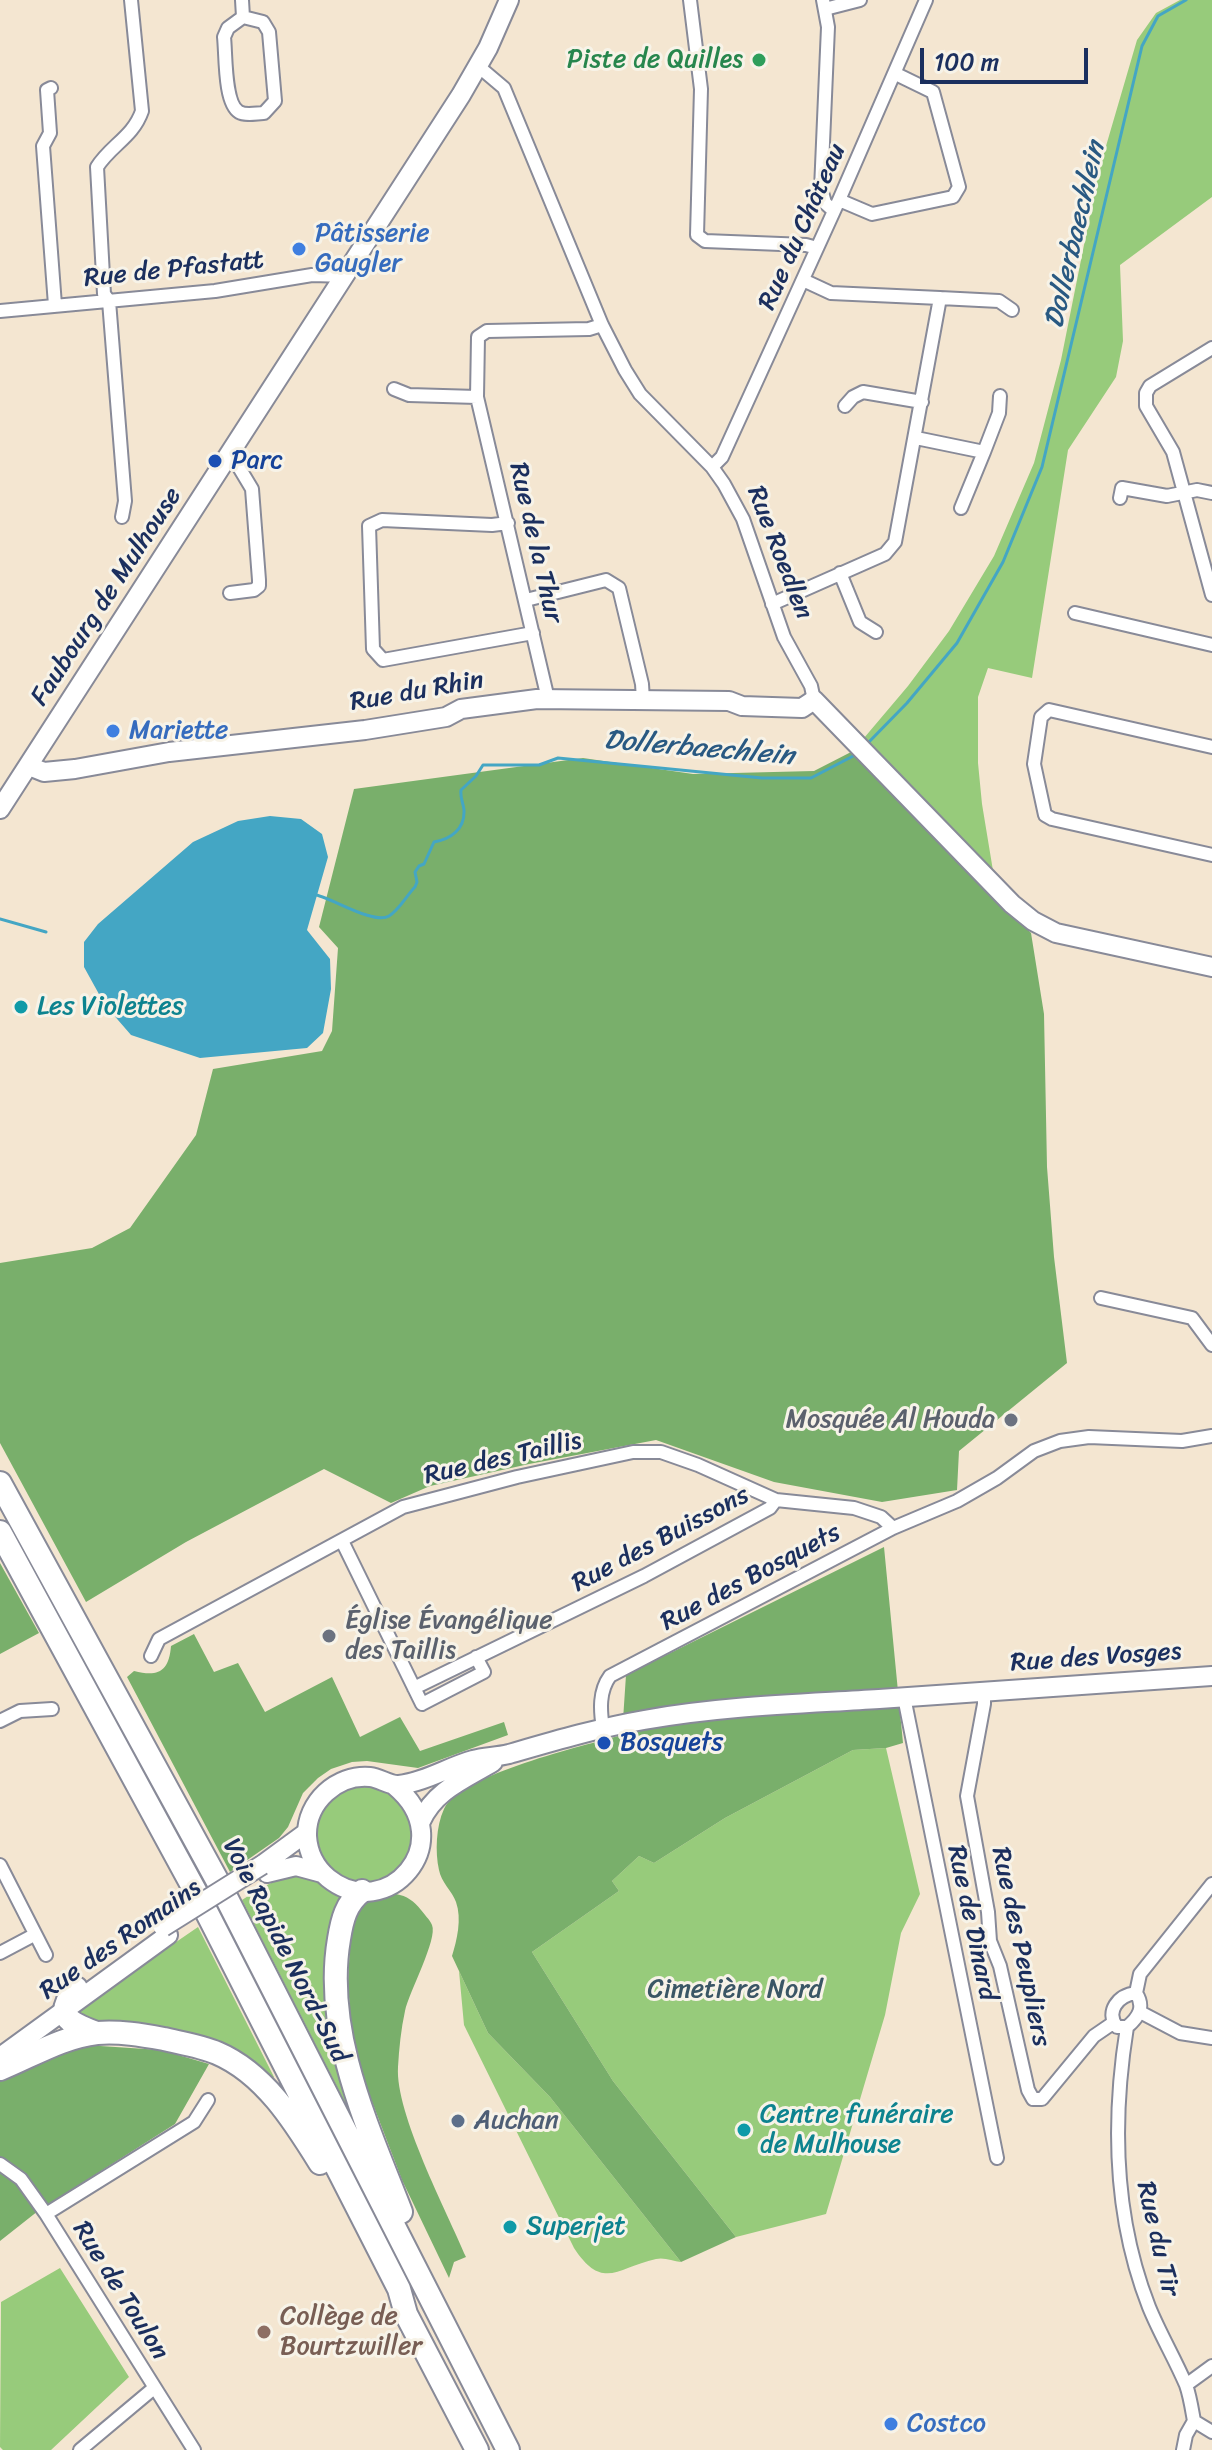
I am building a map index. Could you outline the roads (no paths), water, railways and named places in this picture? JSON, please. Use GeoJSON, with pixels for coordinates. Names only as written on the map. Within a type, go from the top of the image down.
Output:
{"type":"FeatureCollection","features":[{"type":"Feature","properties":{"kind":"highway","name":"Voie Rapide Nord-Sud"},"geometry":{"type":"LineString","coordinates":[[0,1483],[223,1891],[508,2450]]}},
{"type":"Feature","properties":{"kind":"highway","name":"Voie Rapide Nord-Sud"},"geometry":{"type":"LineString","coordinates":[[0,1532],[206,1911],[399,2289],[406,2314],[477,2450]]}},
{"type":"Feature","properties":{"kind":"highway"},"geometry":{"type":"LineString","coordinates":[[362,1891],[353,1898],[342,1921],[335,1962],[341,2032],[349,2067],[377,2151],[415,2246],[432,2300]]}},
{"type":"Feature","properties":{"kind":"highway"},"geometry":{"type":"LineString","coordinates":[[76,1988],[64,2003],[64,2010],[74,2024],[96,2033],[146,2036],[218,2053],[249,2073],[271,2093],[322,2166],[386,2289],[406,2314]]}},
{"type":"Feature","properties":{"kind":"highway"},"geometry":{"type":"LineString","coordinates":[[0,2069],[48,2047],[96,2033]]}},
{"type":"Feature","properties":{"kind":"main road","name":"Faubourg de Mulhouse"},"geometry":{"type":"LineString","coordinates":[[0,809],[347,276],[478,66],[509,0]]}},
{"type":"Feature","properties":{"kind":"main road"},"geometry":{"type":"LineString","coordinates":[[501,19],[516,0]]}},
{"type":"Feature","properties":{"kind":"main road","name":"Rue du Rhin"},"geometry":{"type":"LineString","coordinates":[[29,766],[44,772],[75,769],[169,752],[365,730],[446,717],[461,709],[548,699],[729,701],[742,706],[802,708],[814,700]]}},
{"type":"Feature","properties":{"kind":"main road","name":"Rue Roedlen"},"geometry":{"type":"LineString","coordinates":[[814,700],[1012,904],[1033,921],[1056,933],[1212,967]]}},
{"type":"Feature","properties":{"kind":"main road","name":"Rue des Vosges"},"geometry":{"type":"LineString","coordinates":[[502,1756],[603,1728],[721,1710],[1212,1676]]}},
{"type":"Feature","properties":{"kind":"main road"},"geometry":{"type":"LineString","coordinates":[[395,1786],[475,1759],[502,1756]]}},
{"type":"Feature","properties":{"kind":"main road"},"geometry":{"type":"LineString","coordinates":[[421,1821],[407,1795],[395,1786],[367,1777],[337,1783],[316,1804],[307,1832],[314,1861],[322,1873],[347,1889],[377,1890],[404,1876],[419,1851],[421,1821],[431,1803],[453,1784],[502,1756]]}},
{"type":"Feature","properties":{"kind":"main road","name":"Rue des Romains"},"geometry":{"type":"LineString","coordinates":[[0,2044],[76,1988],[265,1869],[307,1832]]}},
{"type":"Feature","properties":{"kind":"main road","name":"Rue des Romains"},"geometry":{"type":"LineString","coordinates":[[265,1869],[296,1866],[322,1873]]}},
{"type":"Feature","properties":{"kind":"main road","name":"Rue des Romains"},"geometry":{"type":"LineString","coordinates":[[0,2057],[165,1931]]}},
{"type":"Feature","properties":{"kind":"street"},"geometry":{"type":"LineString","coordinates":[[122,517],[125,501],[109,301],[104,294],[97,167],[105,155],[136,127],[142,111],[131,0]]}},
{"type":"Feature","properties":{"kind":"street"},"geometry":{"type":"LineString","coordinates":[[242,0],[243,17]]}},
{"type":"Feature","properties":{"kind":"street"},"geometry":{"type":"LineString","coordinates":[[690,0],[701,89],[697,235],[705,241],[817,248]]}},
{"type":"Feature","properties":{"kind":"street"},"geometry":{"type":"LineString","coordinates":[[860,0],[824,4],[828,27],[821,189],[825,203],[872,214],[953,197],[959,187],[933,92],[896,74]]}},
{"type":"Feature","properties":{"kind":"street","name":"Rue du Château"},"geometry":{"type":"LineString","coordinates":[[712,467],[722,457],[896,74],[926,0]]}},
{"type":"Feature","properties":{"kind":"street"},"geometry":{"type":"LineString","coordinates":[[243,17],[263,22],[269,32],[275,101],[264,113],[238,112],[229,96],[224,37],[228,28],[243,17]]}},
{"type":"Feature","properties":{"kind":"street","name":"Rue Roedlen"},"geometry":{"type":"LineString","coordinates":[[478,66],[504,88],[602,325],[625,370],[640,394],[712,467],[743,519],[784,637],[811,686],[814,700]]}},
{"type":"Feature","properties":{"kind":"street","name":"Rue de Pfastatt"},"geometry":{"type":"LineString","coordinates":[[51,88],[47,90],[50,133],[43,146],[55,305]]}},
{"type":"Feature","properties":{"kind":"street","name":"Rue de Pfastatt"},"geometry":{"type":"LineString","coordinates":[[0,311],[215,291],[312,275],[347,276]]}},
{"type":"Feature","properties":{"kind":"street"},"geometry":{"type":"LineString","coordinates":[[803,280],[831,293],[999,301],[1012,310]]}},
{"type":"Feature","properties":{"kind":"street"},"geometry":{"type":"LineString","coordinates":[[772,604],[885,554],[895,542],[940,298]]}},
{"type":"Feature","properties":{"kind":"street","name":"Rue de la Thur"},"geometry":{"type":"LineString","coordinates":[[548,699],[477,397],[478,337],[487,331],[589,329],[602,325]]}},
{"type":"Feature","properties":{"kind":"street"},"geometry":{"type":"LineString","coordinates":[[1212,348],[1159,380],[1146,393],[1146,406],[1173,452],[1212,595]]}},
{"type":"Feature","properties":{"kind":"street"},"geometry":{"type":"LineString","coordinates":[[394,389],[409,395],[477,397]]}},
{"type":"Feature","properties":{"kind":"street"},"geometry":{"type":"LineString","coordinates":[[845,406],[863,392],[922,402]]}},
{"type":"Feature","properties":{"kind":"street"},"geometry":{"type":"LineString","coordinates":[[961,508],[999,413],[1000,396]]}},
{"type":"Feature","properties":{"kind":"street"},"geometry":{"type":"LineString","coordinates":[[916,438],[984,452]]}},
{"type":"Feature","properties":{"kind":"street"},"geometry":{"type":"LineString","coordinates":[[230,593],[257,589],[259,580],[252,489],[231,454]]}},
{"type":"Feature","properties":{"kind":"street"},"geometry":{"type":"LineString","coordinates":[[1120,498],[1122,488],[1167,496],[1197,490],[1212,493]]}},
{"type":"Feature","properties":{"kind":"street"},"geometry":{"type":"LineString","coordinates":[[508,523],[382,520],[369,526],[373,649],[383,660],[533,633]]}},
{"type":"Feature","properties":{"kind":"street"},"geometry":{"type":"LineString","coordinates":[[840,573],[860,622],[876,632]]}},
{"type":"Feature","properties":{"kind":"street"},"geometry":{"type":"LineString","coordinates":[[526,600],[606,580],[619,588],[643,700]]}},
{"type":"Feature","properties":{"kind":"street"},"geometry":{"type":"LineString","coordinates":[[1075,613],[1212,645]]}},
{"type":"Feature","properties":{"kind":"street"},"geometry":{"type":"LineString","coordinates":[[1212,747],[1049,710],[1041,717],[1034,764],[1045,815],[1052,819],[1212,855]]}},
{"type":"Feature","properties":{"kind":"street"},"geometry":{"type":"LineString","coordinates":[[1101,1298],[1192,1318],[1212,1345]]}},
{"type":"Feature","properties":{"kind":"street","name":"Rue des Bosquets"},"geometry":{"type":"LineString","coordinates":[[603,1728],[601,1699],[603,1685],[610,1676],[893,1528],[963,1498],[1034,1451],[1060,1441],[1089,1437],[1182,1441],[1212,1436]]}},
{"type":"Feature","properties":{"kind":"street","name":"Rue des Taillis"},"geometry":{"type":"LineString","coordinates":[[151,1656],[159,1639],[403,1507],[425,1499],[633,1452],[661,1452],[776,1500],[854,1508],[881,1517],[893,1528]]}},
{"type":"Feature","properties":{"kind":"street","name":"Rue des Buissons"},"geometry":{"type":"LineString","coordinates":[[414,1688],[644,1576],[770,1508],[776,1500]]}},
{"type":"Feature","properties":{"kind":"street"},"geometry":{"type":"LineString","coordinates":[[342,1541],[422,1704],[484,1672],[476,1657]]}},
{"type":"Feature","properties":{"kind":"street","name":"Rue des Peupliers"},"geometry":{"type":"LineString","coordinates":[[984,1692],[967,1796],[988,1912],[990,1941],[1000,1966],[1028,2090],[1033,2099],[1042,2099],[1094,2036],[1113,2023]]}},
{"type":"Feature","properties":{"kind":"street","name":"Rue de Dinard"},"geometry":{"type":"LineString","coordinates":[[904,1697],[997,2158]]}},
{"type":"Feature","properties":{"kind":"street"},"geometry":{"type":"LineString","coordinates":[[0,1721],[20,1711],[52,1709]]}},
{"type":"Feature","properties":{"kind":"street"},"geometry":{"type":"LineString","coordinates":[[0,1865],[46,1955]]}},
{"type":"Feature","properties":{"kind":"street"},"geometry":{"type":"LineString","coordinates":[[1136,1993],[1127,1994],[1117,2002],[1112,2012],[1113,2023],[1117,2027],[1127,2027],[1140,2012],[1141,2001],[1136,1993],[1140,1974],[1212,1884]]}},
{"type":"Feature","properties":{"kind":"street"},"geometry":{"type":"LineString","coordinates":[[0,1953],[34,1935]]}},
{"type":"Feature","properties":{"kind":"street"},"geometry":{"type":"LineString","coordinates":[[1140,2012],[1180,2033],[1212,2038]]}},
{"type":"Feature","properties":{"kind":"street","name":"Rue du Tir"},"geometry":{"type":"LineString","coordinates":[[1127,2027],[1117,2102],[1122,2198],[1148,2305],[1186,2385],[1194,2421]]}},
{"type":"Feature","properties":{"kind":"street"},"geometry":{"type":"LineString","coordinates":[[46,2214],[194,2122],[208,2100]]}},
{"type":"Feature","properties":{"kind":"street","name":"Rue de Toulon"},"geometry":{"type":"LineString","coordinates":[[0,2164],[21,2179],[46,2214],[194,2450]]}},
{"type":"Feature","properties":{"kind":"street"},"geometry":{"type":"LineString","coordinates":[[1186,2385],[1212,2366]]}},
{"type":"Feature","properties":{"kind":"street"},"geometry":{"type":"LineString","coordinates":[[80,2450],[154,2388]]}},
{"type":"Feature","properties":{"kind":"street"},"geometry":{"type":"LineString","coordinates":[[1183,2450],[1186,2435],[1194,2421],[1212,2432]]}},
{"type":"Feature","properties":{"kind":"water"},"geometry":{"type":"Polygon","coordinates":[[[270,816],[301,819],[322,834],[328,857],[307,930],[330,959],[331,989],[323,1033],[307,1048],[200,1058],[131,1035],[105,1005],[84,967],[84,942],[98,924],[193,842],[238,821],[270,816]]]}},
{"type":"Feature","properties":{"kind":"waterway","name":"Dollerbaechlein"},"geometry":{"type":"LineString","coordinates":[[865,746],[907,703],[957,643],[1003,562],[1042,467],[1142,46],[1158,16],[1186,0]]}},
{"type":"Feature","properties":{"kind":"waterway","name":"Dollerbaechlein"},"geometry":{"type":"LineString","coordinates":[[316,895],[374,917],[382,918],[393,913],[415,887],[415,872],[424,864],[434,842],[451,836],[459,828],[464,817],[461,790],[483,765],[539,765],[558,758],[762,778],[811,778],[857,754]]}},
{"type":"Feature","properties":{"kind":"waterway","name":"Dollerbaechlein"},"geometry":{"type":"LineString","coordinates":[[0,919],[46,932]]}},
{"type":"Feature","properties":{"kind":"place","name":"Piste de Quilles"},"geometry":{"type":"Point","coordinates":[759,60]}},
{"type":"Feature","properties":{"kind":"place","name":"Pâtisserie Gaugler"},"geometry":{"type":"Point","coordinates":[299,249]}},
{"type":"Feature","properties":{"kind":"place","name":"Parc"},"geometry":{"type":"Point","coordinates":[215,461]}},
{"type":"Feature","properties":{"kind":"place","name":"Mariette"},"geometry":{"type":"Point","coordinates":[113,731]}},
{"type":"Feature","properties":{"kind":"place","name":"Les Violettes"},"geometry":{"type":"Point","coordinates":[21,1007]}},
{"type":"Feature","properties":{"kind":"place","name":"Mosquée Al Houda"},"geometry":{"type":"Point","coordinates":[1011,1420]}},
{"type":"Feature","properties":{"kind":"place","name":"Église Évangélique des Taillis"},"geometry":{"type":"Point","coordinates":[329,1636]}},
{"type":"Feature","properties":{"kind":"place","name":"Bosquets"},"geometry":{"type":"Point","coordinates":[604,1743]}},
{"type":"Feature","properties":{"kind":"place","name":"Auchan"},"geometry":{"type":"Point","coordinates":[458,2121]}},
{"type":"Feature","properties":{"kind":"place","name":"Centre funéraire de Mulhouse"},"geometry":{"type":"Point","coordinates":[744,2130]}},
{"type":"Feature","properties":{"kind":"place","name":"Superjet"},"geometry":{"type":"Point","coordinates":[510,2227]}},
{"type":"Feature","properties":{"kind":"place","name":"Collège de Bourtzwiller"},"geometry":{"type":"Point","coordinates":[264,2332]}},
{"type":"Feature","properties":{"kind":"place","name":"Costco"},"geometry":{"type":"Point","coordinates":[891,2424]}},
{"type":"Feature","properties":{"kind":"park label","name":"Cimetière Nord"},"geometry":{"type":"Point","coordinates":[735,1990]}}]}
